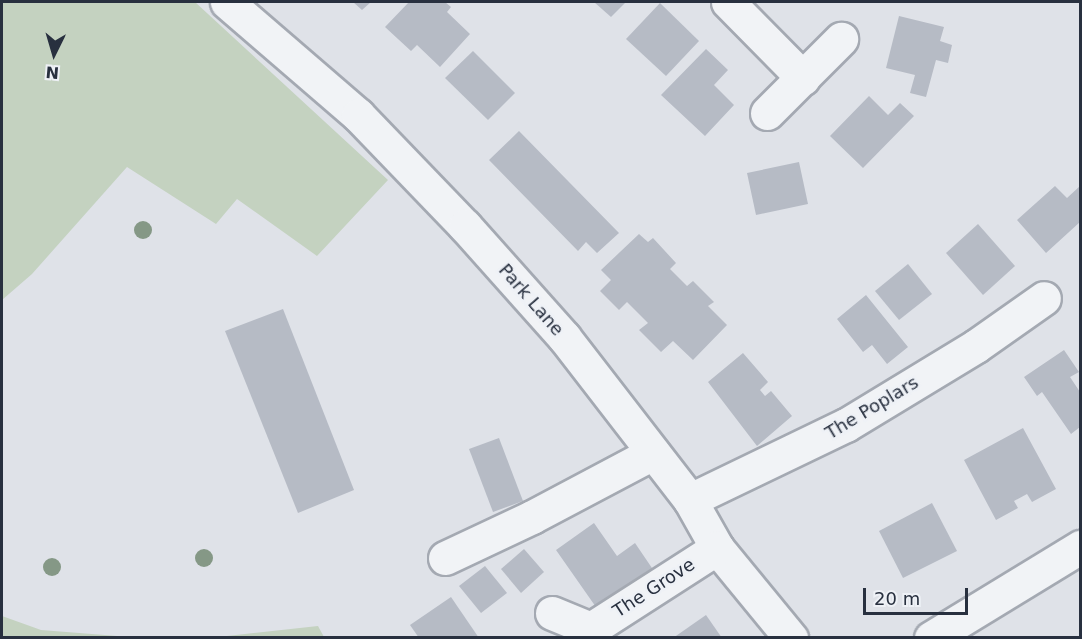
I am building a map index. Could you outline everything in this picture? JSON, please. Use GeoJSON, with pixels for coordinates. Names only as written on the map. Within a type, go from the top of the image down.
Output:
{"type":"FeatureCollection","features":[{"type":"Feature","properties":{"kind":"street","name":"Park Lane"},"geometry":{"type":"LineString","coordinates":[[227,2],[358,115],[465,226],[564,337],[690,500],[717,548],[790,638]]}},
{"type":"Feature","properties":{"kind":"street"},"geometry":{"type":"LineString","coordinates":[[728,2],[802,78]]}},
{"type":"Feature","properties":{"kind":"street"},"geometry":{"type":"LineString","coordinates":[[767,113],[841,39]]}},
{"type":"Feature","properties":{"kind":"street","name":"The Poplars"},"geometry":{"type":"LineString","coordinates":[[690,500],[846,425],[976,346],[1044,298]]}},
{"type":"Feature","properties":{"kind":"street"},"geometry":{"type":"LineString","coordinates":[[445,558],[532,517],[653,453]]}},
{"type":"Feature","properties":{"kind":"street"},"geometry":{"type":"LineString","coordinates":[[931,638],[1080,547]]}},
{"type":"Feature","properties":{"kind":"street","name":"The Grove"},"geometry":{"type":"LineString","coordinates":[[552,613],[591,633],[717,548]]}},
{"type":"Feature","properties":{"kind":"green space"},"geometry":{"type":"Polygon","coordinates":[[[2,2],[195,2],[388,180],[317,256],[237,199],[216,224],[127,167],[32,274],[2,300],[2,2]]]}},
{"type":"Feature","properties":{"kind":"green space"},"geometry":{"type":"Polygon","coordinates":[[[2,616],[41,630],[130,637],[2,637],[2,616]]]}},
{"type":"Feature","properties":{"kind":"green space"},"geometry":{"type":"Polygon","coordinates":[[[318,626],[324,637],[218,637],[318,626]]]}},
{"type":"Feature","properties":{"kind":"building"},"geometry":{"type":"Polygon","coordinates":[[[353,2],[371,2],[362,10],[353,2]]]}},
{"type":"Feature","properties":{"kind":"building"},"geometry":{"type":"Polygon","coordinates":[[[409,2],[445,2],[451,7],[447,12],[470,34],[440,67],[417,45],[411,51],[385,27],[409,2]]]}},
{"type":"Feature","properties":{"kind":"building"},"geometry":{"type":"Polygon","coordinates":[[[594,2],[626,2],[611,17],[594,2]]]}},
{"type":"Feature","properties":{"kind":"building"},"geometry":{"type":"Polygon","coordinates":[[[660,3],[699,41],[666,76],[626,39],[660,3]]]}},
{"type":"Feature","properties":{"kind":"building"},"geometry":{"type":"Polygon","coordinates":[[[899,16],[944,27],[940,41],[952,45],[948,63],[936,60],[926,97],[910,93],[915,75],[886,68],[899,16]]]}},
{"type":"Feature","properties":{"kind":"building"},"geometry":{"type":"Polygon","coordinates":[[[706,49],[728,70],[714,85],[734,105],[705,136],[661,95],[706,49]]]}},
{"type":"Feature","properties":{"kind":"building"},"geometry":{"type":"Polygon","coordinates":[[[473,51],[515,93],[488,120],[445,78],[473,51]]]}},
{"type":"Feature","properties":{"kind":"building"},"geometry":{"type":"Polygon","coordinates":[[[869,96],[888,115],[900,103],[914,116],[863,168],[830,136],[869,96]]]}},
{"type":"Feature","properties":{"kind":"building"},"geometry":{"type":"Polygon","coordinates":[[[519,131],[619,233],[597,253],[586,242],[578,251],[489,160],[519,131]]]}},
{"type":"Feature","properties":{"kind":"building"},"geometry":{"type":"Polygon","coordinates":[[[799,162],[808,204],[756,215],[747,173],[799,162]]]}},
{"type":"Feature","properties":{"kind":"building"},"geometry":{"type":"Polygon","coordinates":[[[1055,186],[1067,198],[1080,186],[1080,222],[1046,253],[1017,220],[1055,186]]]}},
{"type":"Feature","properties":{"kind":"building"},"geometry":{"type":"Polygon","coordinates":[[[978,224],[1015,266],[983,295],[946,253],[978,224]]]}},
{"type":"Feature","properties":{"kind":"building"},"geometry":{"type":"Polygon","coordinates":[[[639,234],[648,242],[653,238],[676,263],[670,269],[687,286],[693,281],[714,302],[708,306],[727,325],[693,360],[673,341],[661,352],[639,330],[648,323],[627,302],[619,310],[600,291],[611,280],[601,270],[639,234]]]}},
{"type":"Feature","properties":{"kind":"building"},"geometry":{"type":"Polygon","coordinates":[[[908,264],[932,294],[899,320],[875,291],[908,264]]]}},
{"type":"Feature","properties":{"kind":"building"},"geometry":{"type":"Polygon","coordinates":[[[866,295],[908,347],[887,364],[872,345],[863,352],[837,319],[866,295]]]}},
{"type":"Feature","properties":{"kind":"building"},"geometry":{"type":"Polygon","coordinates":[[[283,309],[354,490],[298,513],[225,331],[283,309]]]}},
{"type":"Feature","properties":{"kind":"building"},"geometry":{"type":"Polygon","coordinates":[[[1064,350],[1079,372],[1070,377],[1080,392],[1080,427],[1071,434],[1042,392],[1037,396],[1024,377],[1064,350]]]}},
{"type":"Feature","properties":{"kind":"building"},"geometry":{"type":"Polygon","coordinates":[[[743,353],[768,382],[760,390],[765,396],[771,391],[792,416],[757,446],[708,382],[743,353]]]}},
{"type":"Feature","properties":{"kind":"building"},"geometry":{"type":"Polygon","coordinates":[[[1023,428],[1056,489],[1032,502],[1027,494],[1014,501],[1018,508],[996,520],[964,460],[1023,428]]]}},
{"type":"Feature","properties":{"kind":"building"},"geometry":{"type":"Polygon","coordinates":[[[499,438],[523,501],[493,512],[469,449],[499,438]]]}},
{"type":"Feature","properties":{"kind":"building"},"geometry":{"type":"Polygon","coordinates":[[[932,503],[957,551],[903,578],[879,531],[932,503]]]}},
{"type":"Feature","properties":{"kind":"building"},"geometry":{"type":"Polygon","coordinates":[[[594,523],[617,556],[635,543],[654,571],[598,610],[556,550],[594,523]]]}},
{"type":"Feature","properties":{"kind":"building"},"geometry":{"type":"Polygon","coordinates":[[[524,549],[544,572],[521,593],[501,569],[524,549]]]}},
{"type":"Feature","properties":{"kind":"building"},"geometry":{"type":"Polygon","coordinates":[[[485,566],[507,593],[481,613],[459,586],[485,566]]]}},
{"type":"Feature","properties":{"kind":"building"},"geometry":{"type":"Polygon","coordinates":[[[451,597],[479,638],[419,638],[410,625],[451,597]]]}},
{"type":"Feature","properties":{"kind":"building"},"geometry":{"type":"Polygon","coordinates":[[[706,615],[722,638],[673,638],[706,615]]]}}]}
